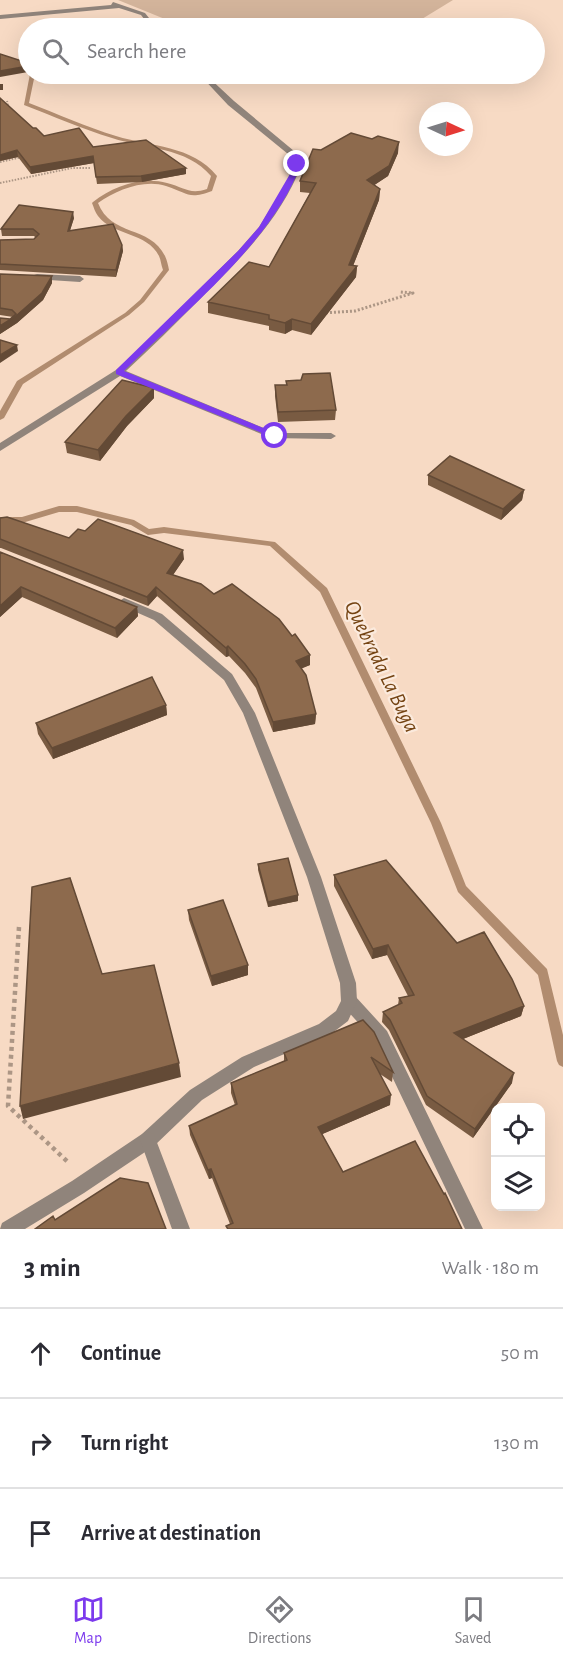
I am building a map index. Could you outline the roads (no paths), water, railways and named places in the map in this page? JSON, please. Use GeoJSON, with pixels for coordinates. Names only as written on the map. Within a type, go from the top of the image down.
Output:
{"type":"FeatureCollection","features":[{"type":"Feature","properties":{"kind":"street"},"geometry":{"type":"LineString","coordinates":[[104,0],[146,18]]}},
{"type":"Feature","properties":{"kind":"street"},"geometry":{"type":"LineString","coordinates":[[0,17],[121,6]]}},
{"type":"Feature","properties":{"kind":"street"},"geometry":{"type":"LineString","coordinates":[[0,448],[119,372],[241,253],[262,228],[291,182],[297,164],[291,153],[231,103],[212,84]]}},
{"type":"Feature","properties":{"kind":"street"},"geometry":{"type":"LineString","coordinates":[[23,276],[80,279]]}},
{"type":"Feature","properties":{"kind":"street"},"geometry":{"type":"LineString","coordinates":[[119,372],[275,436],[331,436]]}},
{"type":"Feature","properties":{"kind":"street"},"geometry":{"type":"LineString","coordinates":[[8,1229],[148,1140],[196,1095],[248,1062],[325,1029],[342,1016],[349,1001],[348,983],[314,878],[249,713],[228,677],[158,617],[110,596]]}},
{"type":"Feature","properties":{"kind":"street"},"geometry":{"type":"LineString","coordinates":[[349,1001],[381,1036],[474,1229]]}},
{"type":"Feature","properties":{"kind":"street"},"geometry":{"type":"LineString","coordinates":[[148,1140],[181,1229]]}},
{"type":"Feature","properties":{"kind":"waterway","name":"Quebrada La Buga"},"geometry":{"type":"LineString","coordinates":[[0,418],[20,383],[127,314],[142,301],[166,270],[156,247],[147,240],[108,223],[100,215],[95,203],[109,193],[143,183],[161,183],[189,193],[201,193],[210,190],[214,176],[206,167],[183,154],[113,137],[26,104],[30,84]]}},
{"type":"Feature","properties":{"kind":"waterway","name":"Quebrada La Buga"},"geometry":{"type":"LineString","coordinates":[[0,520],[22,520],[59,509],[77,509],[134,523],[148,532],[164,530],[272,544],[324,590],[436,823],[462,889],[543,973],[563,1061]]}}]}
